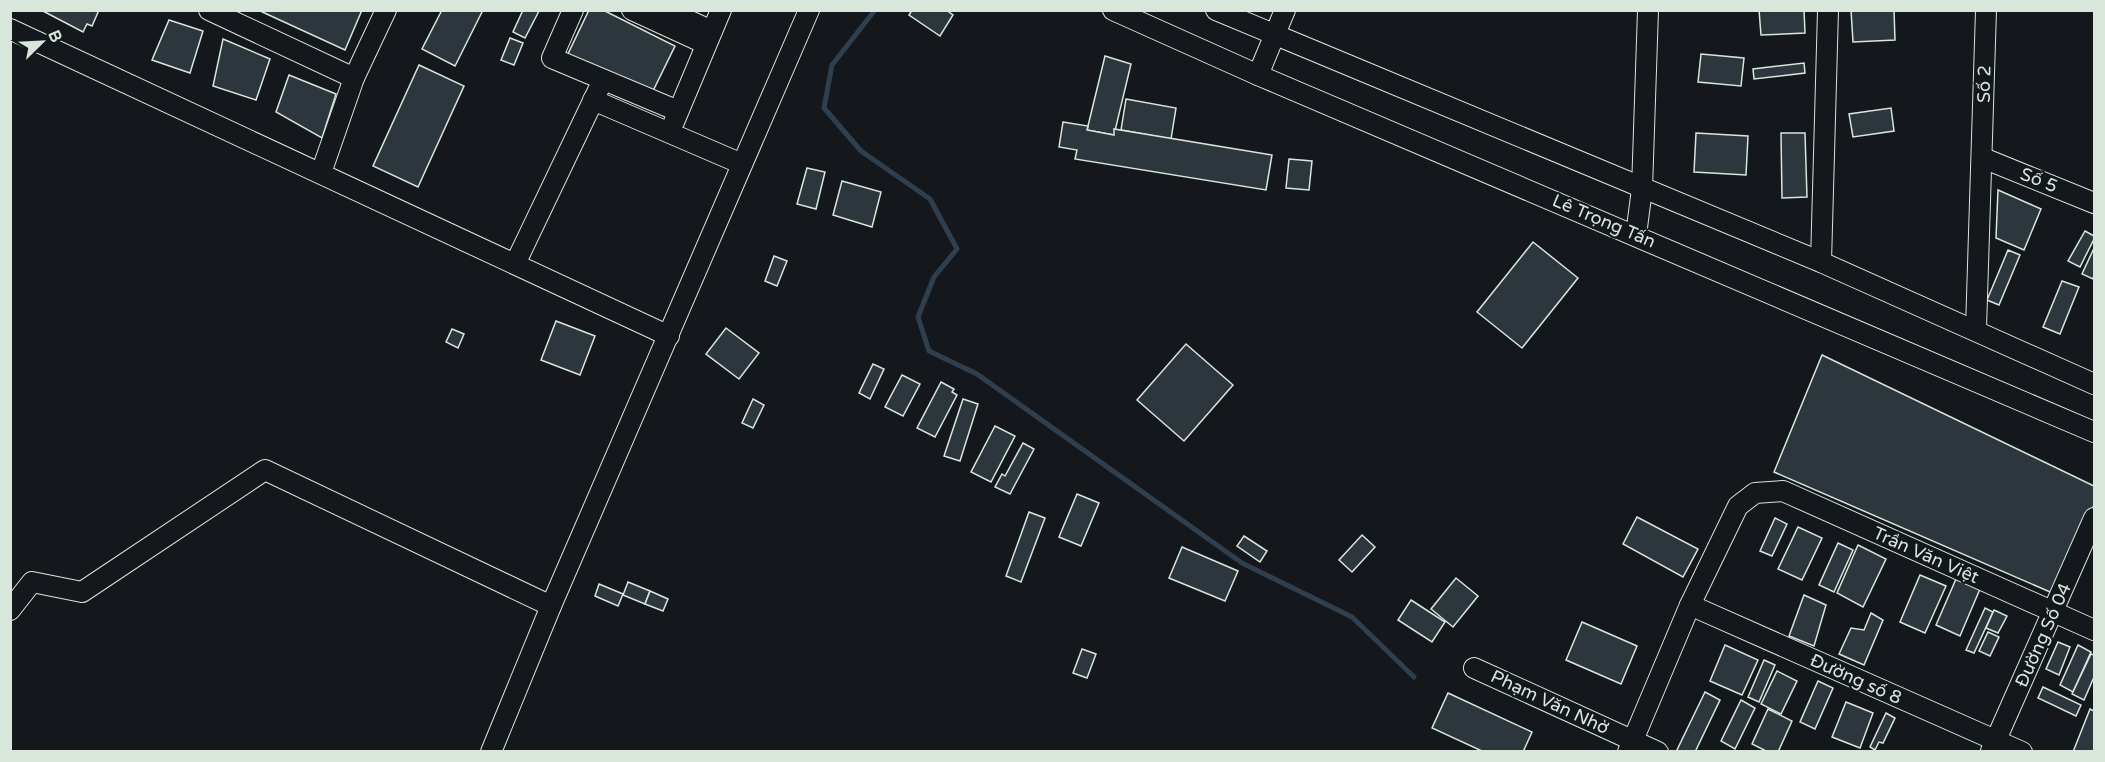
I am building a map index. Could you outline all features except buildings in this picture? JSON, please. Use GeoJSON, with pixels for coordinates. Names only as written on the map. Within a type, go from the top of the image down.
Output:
{"type":"FeatureCollection","features":[{"type":"Feature","properties":{"kind":"street"},"geometry":{"type":"LineString","coordinates":[[209,10],[354,78]]}},
{"type":"Feature","properties":{"kind":"street"},"geometry":{"type":"LineString","coordinates":[[321,173],[354,78],[386,10]]}},
{"type":"Feature","properties":{"kind":"street"},"geometry":{"type":"LineString","coordinates":[[573,10],[552,58],[678,111]]}},
{"type":"Feature","properties":{"kind":"street"},"geometry":{"type":"LineString","coordinates":[[632,10],[709,38]]}},
{"type":"Feature","properties":{"kind":"street"},"geometry":{"type":"LineString","coordinates":[[666,10],[709,38]]}},
{"type":"Feature","properties":{"kind":"street"},"geometry":{"type":"LineString","coordinates":[[669,132],[721,10]]}},
{"type":"Feature","properties":{"kind":"street"},"geometry":{"type":"LineString","coordinates":[[491,752],[551,606],[809,10]]}},
{"type":"Feature","properties":{"kind":"street","name":"Lê Trọng Tấn"},"geometry":{"type":"LineString","coordinates":[[1113,10],[1258,75],[2094,432]]}},
{"type":"Feature","properties":{"kind":"street"},"geometry":{"type":"LineString","coordinates":[[1216,10],[1821,262],[1976,329],[2094,384]]}},
{"type":"Feature","properties":{"kind":"street"},"geometry":{"type":"LineString","coordinates":[[1258,75],[1285,10]]}},
{"type":"Feature","properties":{"kind":"street"},"geometry":{"type":"LineString","coordinates":[[1636,235],[1642,189],[1648,10]]}},
{"type":"Feature","properties":{"kind":"street"},"geometry":{"type":"LineString","coordinates":[[1821,262],[1828,10]]}},
{"type":"Feature","properties":{"kind":"street","name":"Số 2"},"geometry":{"type":"LineString","coordinates":[[1976,329],[1986,10]]}},
{"type":"Feature","properties":{"kind":"street"},"geometry":{"type":"LineString","coordinates":[[10,28],[669,336]]}},
{"type":"Feature","properties":{"kind":"street"},"geometry":{"type":"LineString","coordinates":[[515,264],[603,80]]}},
{"type":"Feature","properties":{"kind":"street"},"geometry":{"type":"LineString","coordinates":[[593,100],[742,164]]}},
{"type":"Feature","properties":{"kind":"street","name":"Số 5"},"geometry":{"type":"LineString","coordinates":[[1983,158],[2094,203]]}},
{"type":"Feature","properties":{"kind":"street"},"geometry":{"type":"LineString","coordinates":[[10,610],[32,582],[82,592],[265,470],[551,606]]}},
{"type":"Feature","properties":{"kind":"street","name":"Trần Văn Việt"},"geometry":{"type":"LineString","coordinates":[[1690,606],[1738,506],[1755,492],[1783,491],[2094,630]]}},
{"type":"Feature","properties":{"kind":"street","name":"Đường Số 04"},"geometry":{"type":"LineString","coordinates":[[1994,746],[2094,518]]}},
{"type":"Feature","properties":{"kind":"street"},"geometry":{"type":"LineString","coordinates":[[1630,746],[1690,606]]}},
{"type":"Feature","properties":{"kind":"street","name":"Đường số 8"},"geometry":{"type":"LineString","coordinates":[[1690,606],[1994,746],[2022,752]]}},
{"type":"Feature","properties":{"kind":"street","name":"Phạm Văn Nhờ"},"geometry":{"type":"LineString","coordinates":[[1474,668],[1630,746],[1658,752]]}},
{"type":"Feature","properties":{"kind":"waterway"},"geometry":{"type":"LineString","coordinates":[[875,10],[832,65],[824,108],[861,151],[930,199],[957,249],[934,277],[918,317],[929,351],[977,374],[1242,563],[1352,617],[1414,677]]}}]}
